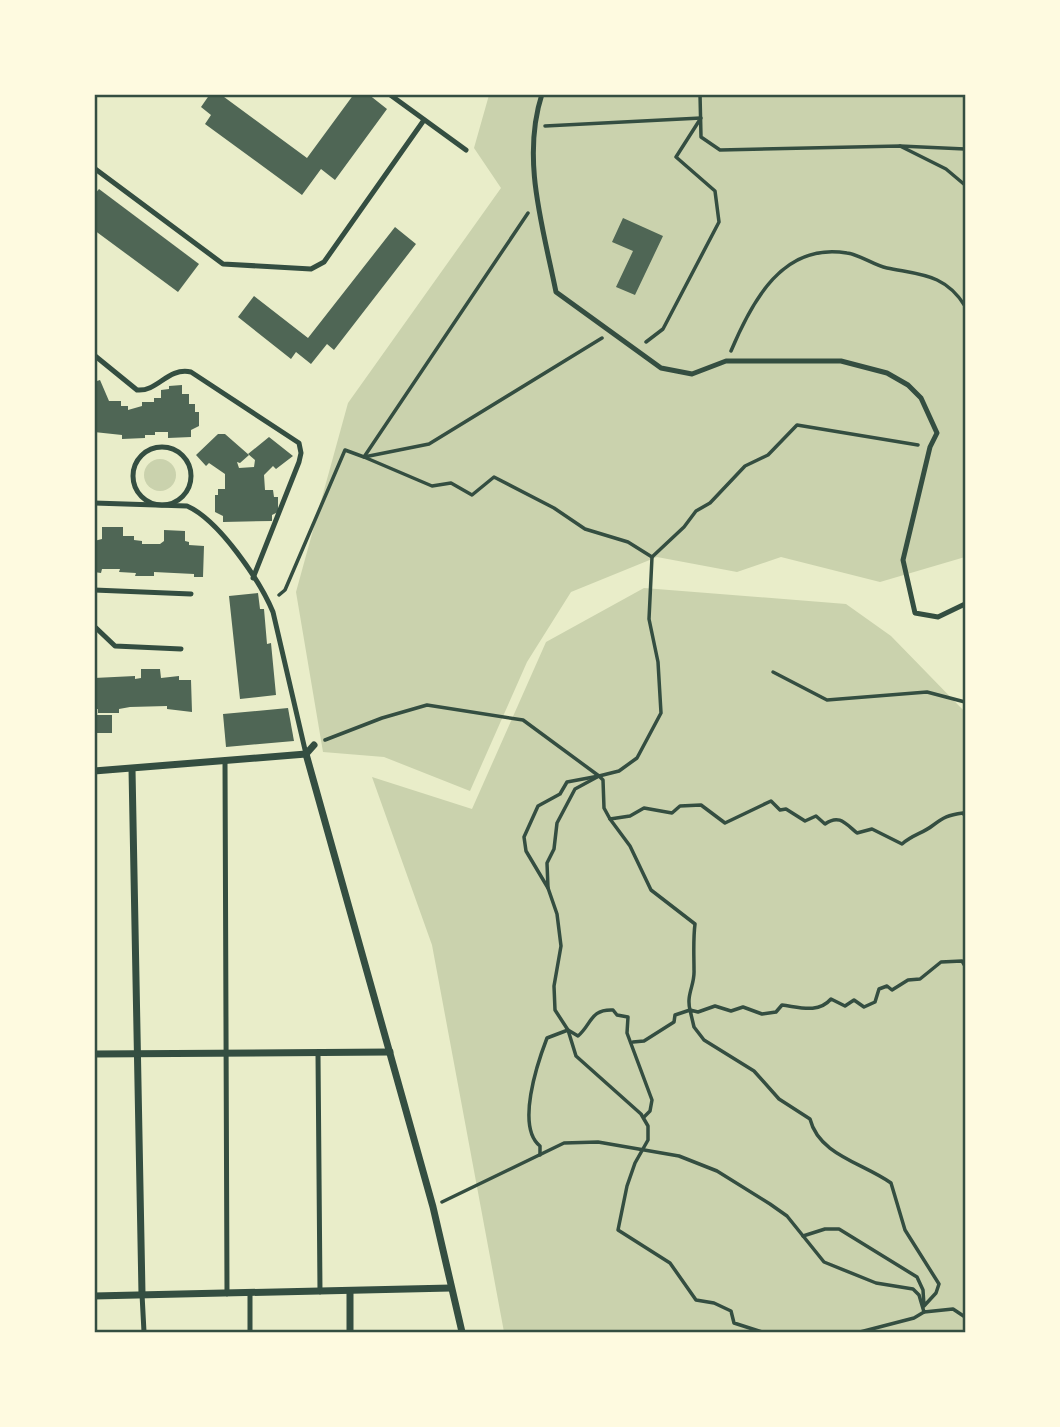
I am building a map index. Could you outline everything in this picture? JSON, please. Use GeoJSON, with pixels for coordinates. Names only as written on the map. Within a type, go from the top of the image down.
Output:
{"type":"FeatureCollection","features":[{"type":"Feature","properties":{"kind":"street"},"geometry":{"type":"LineString","coordinates":[[94,770],[306,754],[314,745]]}},
{"type":"Feature","properties":{"kind":"street"},"geometry":{"type":"LineString","coordinates":[[306,754],[433,1207],[462,1332]]}},
{"type":"Feature","properties":{"kind":"street"},"geometry":{"type":"LineString","coordinates":[[132,769],[142,1294]]}},
{"type":"Feature","properties":{"kind":"street"},"geometry":{"type":"LineString","coordinates":[[94,1054],[390,1052]]}},
{"type":"Feature","properties":{"kind":"street"},"geometry":{"type":"LineString","coordinates":[[94,1296],[451,1288]]}},
{"type":"Feature","properties":{"kind":"street"},"geometry":{"type":"LineString","coordinates":[[350,1292],[350,1332]]}},
{"type":"Feature","properties":{"kind":"lane"},"geometry":{"type":"LineString","coordinates":[[389,94],[466,150]]}},
{"type":"Feature","properties":{"kind":"lane"},"geometry":{"type":"LineString","coordinates":[[542,94],[533,127],[533,174],[555,292],[661,368],[692,374],[726,361],[841,361],[887,373],[908,385],[921,398],[937,433],[930,447],[904,559],[915,613],[938,617],[965,604]]}},
{"type":"Feature","properties":{"kind":"lane"},"geometry":{"type":"LineString","coordinates":[[94,168],[223,264],[311,269],[324,262],[424,120]]}},
{"type":"Feature","properties":{"kind":"lane"},"geometry":{"type":"LineString","coordinates":[[94,355],[137,390],[146,390],[175,371],[191,372],[299,443],[302,453],[299,462],[253,578]]}},
{"type":"Feature","properties":{"kind":"lane"},"geometry":{"type":"LineString","coordinates":[[168,447],[185,457],[190,466],[190,485],[179,500],[160,505],[143,499],[137,491],[133,473],[136,464],[149,450],[168,447]]}},
{"type":"Feature","properties":{"kind":"lane"},"geometry":{"type":"LineString","coordinates":[[94,503],[187,506],[197,512],[233,549],[270,604],[306,754]]}},
{"type":"Feature","properties":{"kind":"lane"},"geometry":{"type":"LineString","coordinates":[[94,590],[191,594]]}},
{"type":"Feature","properties":{"kind":"lane"},"geometry":{"type":"LineString","coordinates":[[94,626],[115,646],[181,649]]}},
{"type":"Feature","properties":{"kind":"lane"},"geometry":{"type":"LineString","coordinates":[[225,760],[227,1294]]}},
{"type":"Feature","properties":{"kind":"lane"},"geometry":{"type":"LineString","coordinates":[[318,1054],[320,1293]]}},
{"type":"Feature","properties":{"kind":"lane"},"geometry":{"type":"LineString","coordinates":[[250,1293],[250,1332]]}},
{"type":"Feature","properties":{"kind":"lane"},"geometry":{"type":"LineString","coordinates":[[142,1294],[144,1332]]}},
{"type":"Feature","properties":{"kind":"path"},"geometry":{"type":"LineString","coordinates":[[700,94],[701,137],[720,150],[900,146],[965,149]]}},
{"type":"Feature","properties":{"kind":"path"},"geometry":{"type":"LineString","coordinates":[[533,127],[701,118]]}},
{"type":"Feature","properties":{"kind":"path"},"geometry":{"type":"LineString","coordinates":[[636,350],[663,329],[719,222],[715,191],[676,157],[701,118]]}},
{"type":"Feature","properties":{"kind":"path"},"geometry":{"type":"LineString","coordinates":[[900,146],[946,169],[965,185]]}},
{"type":"Feature","properties":{"kind":"path"},"geometry":{"type":"LineString","coordinates":[[364,457],[538,199]]}},
{"type":"Feature","properties":{"kind":"path"},"geometry":{"type":"LineString","coordinates":[[726,361],[743,321],[765,286],[801,257],[816,251],[849,253],[883,267],[925,275],[954,288],[965,306]]}},
{"type":"Feature","properties":{"kind":"path"},"geometry":{"type":"LineString","coordinates":[[364,457],[429,444],[612,332]]}},
{"type":"Feature","properties":{"kind":"path"},"geometry":{"type":"LineString","coordinates":[[762,1332],[734,1323],[731,1311],[695,1300],[670,1263],[618,1230],[627,1186],[648,1140],[644,1117],[576,1056],[568,1030],[555,1010],[554,986],[561,946],[557,914],[548,888],[526,851],[524,837],[538,806],[560,794],[567,782],[620,771],[637,758],[661,713],[658,662],[649,619],[652,557],[684,527],[695,512],[710,503],[745,466],[768,455],[797,425],[930,447]]}},
{"type":"Feature","properties":{"kind":"path"},"geometry":{"type":"LineString","coordinates":[[270,604],[285,590],[345,450],[432,486],[451,483],[472,495],[494,477],[554,508],[585,529],[628,542],[652,557]]}},
{"type":"Feature","properties":{"kind":"path"},"geometry":{"type":"LineString","coordinates":[[773,672],[827,700],[927,692],[965,702]]}},
{"type":"Feature","properties":{"kind":"path"},"geometry":{"type":"LineString","coordinates":[[314,745],[382,718],[428,705],[523,720],[599,776],[603,780],[604,808],[630,846],[651,890],[695,924],[691,959],[695,969],[687,998],[695,1027],[704,1040],[754,1071],[779,1099],[810,1119],[813,1131],[835,1153],[860,1164],[891,1183],[905,1230],[939,1284],[936,1293],[924,1306]]}},
{"type":"Feature","properties":{"kind":"path"},"geometry":{"type":"LineString","coordinates":[[548,888],[547,863],[554,849],[560,814],[575,789],[599,776]]}},
{"type":"Feature","properties":{"kind":"path"},"geometry":{"type":"LineString","coordinates":[[610,818],[630,816],[643,808],[672,813],[680,806],[701,806],[725,823],[771,801],[780,810],[786,809],[804,821],[816,816],[825,824],[834,818],[841,819],[857,833],[872,829],[902,844],[914,834],[931,828],[943,815],[963,813],[965,816]]}},
{"type":"Feature","properties":{"kind":"path"},"geometry":{"type":"LineString","coordinates":[[633,1042],[653,1037],[674,1022],[676,1016],[690,1010],[698,1012],[715,1006],[731,1011],[743,1007],[762,1014],[776,1012],[782,1005],[812,1009],[825,1006],[831,999],[845,1006],[854,1000],[864,1007],[875,1002],[879,989],[887,986],[892,990],[908,980],[920,979],[941,962],[962,961],[965,966]]}},
{"type":"Feature","properties":{"kind":"path"},"geometry":{"type":"LineString","coordinates":[[568,1030],[578,1036],[595,1013],[613,1010],[617,1016],[628,1017],[627,1033],[633,1042],[636,1061],[652,1100],[650,1111],[644,1117]]}},
{"type":"Feature","properties":{"kind":"path"},"geometry":{"type":"LineString","coordinates":[[540,1155],[540,1146],[534,1142],[530,1130],[527,1108],[547,1038],[568,1030]]}},
{"type":"Feature","properties":{"kind":"path"},"geometry":{"type":"LineString","coordinates":[[433,1207],[564,1143],[580,1141],[625,1146],[642,1152],[679,1156],[717,1171],[787,1216],[824,1262],[876,1283],[913,1289],[924,1306]]}},
{"type":"Feature","properties":{"kind":"path"},"geometry":{"type":"LineString","coordinates":[[803,1236],[832,1228],[852,1237],[917,1277],[923,1290],[924,1312]]}},
{"type":"Feature","properties":{"kind":"path"},"geometry":{"type":"LineString","coordinates":[[860,1332],[914,1318],[924,1312],[953,1309],[965,1317]]}},
{"type":"Feature","properties":{"kind":"green space"},"geometry":{"type":"Polygon","coordinates":[[[489,95],[965,95],[965,557],[880,582],[781,557],[737,572],[657,557],[571,592],[527,662],[470,791],[384,757],[323,752],[296,592],[348,403],[501,188],[474,148],[489,95]]]}},
{"type":"Feature","properties":{"kind":"green space"},"geometry":{"type":"Polygon","coordinates":[[[160,459],[171,464],[176,475],[171,486],[160,491],[149,486],[144,475],[149,464],[160,459]]]}},
{"type":"Feature","properties":{"kind":"green space"},"geometry":{"type":"Polygon","coordinates":[[[644,588],[846,604],[891,636],[965,712],[965,1332],[504,1332],[432,945],[372,777],[472,809],[546,642],[644,588]]]}},
{"type":"Feature","properties":{"kind":"building"},"geometry":{"type":"Polygon","coordinates":[[[210,94],[220,94],[307,158],[354,94],[368,94],[387,109],[335,180],[321,169],[302,195],[205,124],[211,115],[201,107],[210,94]]]}},
{"type":"Feature","properties":{"kind":"building"},"geometry":{"type":"Polygon","coordinates":[[[99,189],[199,264],[178,292],[94,230],[94,195],[99,189]]]}},
{"type":"Feature","properties":{"kind":"building"},"geometry":{"type":"Polygon","coordinates":[[[623,218],[663,236],[635,295],[616,287],[633,251],[612,242],[623,218]]]}},
{"type":"Feature","properties":{"kind":"building"},"geometry":{"type":"Polygon","coordinates":[[[395,227],[416,244],[334,350],[327,344],[311,364],[296,352],[291,359],[238,317],[254,296],[308,338],[395,227]]]}},
{"type":"Feature","properties":{"kind":"building"},"geometry":{"type":"Polygon","coordinates":[[[94,376],[97,381],[100,380],[109,401],[121,401],[121,406],[128,406],[128,410],[142,406],[142,402],[154,402],[154,398],[161,398],[161,390],[169,389],[169,386],[182,385],[182,394],[189,394],[189,404],[195,404],[195,412],[199,412],[199,426],[191,430],[191,437],[168,438],[168,432],[155,432],[155,435],[145,435],[145,438],[122,439],[122,435],[94,432],[94,376]]]}},
{"type":"Feature","properties":{"kind":"building"},"geometry":{"type":"Polygon","coordinates":[[[218,434],[225,434],[249,455],[240,463],[237,462],[239,468],[254,467],[255,460],[248,454],[269,437],[293,456],[276,469],[273,466],[264,475],[265,490],[273,490],[274,497],[278,497],[278,512],[272,515],[272,521],[223,522],[223,516],[215,512],[215,495],[218,495],[218,489],[225,489],[225,474],[209,463],[206,466],[196,455],[218,434]]]}},
{"type":"Feature","properties":{"kind":"building"},"geometry":{"type":"Polygon","coordinates":[[[102,527],[123,527],[123,536],[134,536],[134,540],[142,541],[142,544],[160,544],[164,541],[164,530],[185,531],[185,541],[189,542],[189,545],[204,546],[203,577],[154,572],[154,576],[135,576],[136,573],[119,572],[120,569],[94,572],[94,541],[102,539],[102,527]]]}},
{"type":"Feature","properties":{"kind":"building"},"geometry":{"type":"Polygon","coordinates":[[[258,593],[260,609],[264,609],[267,644],[271,643],[276,695],[240,699],[229,596],[258,593]]]}},
{"type":"Feature","properties":{"kind":"building"},"geometry":{"type":"Polygon","coordinates":[[[141,669],[160,669],[161,678],[179,676],[179,680],[191,680],[192,712],[167,709],[167,706],[130,707],[119,709],[119,713],[98,713],[98,709],[94,709],[94,678],[141,678],[141,669]]]}},
{"type":"Feature","properties":{"kind":"building"},"geometry":{"type":"Polygon","coordinates":[[[288,708],[294,741],[226,747],[223,714],[288,708]]]}},
{"type":"Feature","properties":{"kind":"building"},"geometry":{"type":"Polygon","coordinates":[[[94,715],[112,715],[112,733],[94,733],[94,715]]]}}]}
